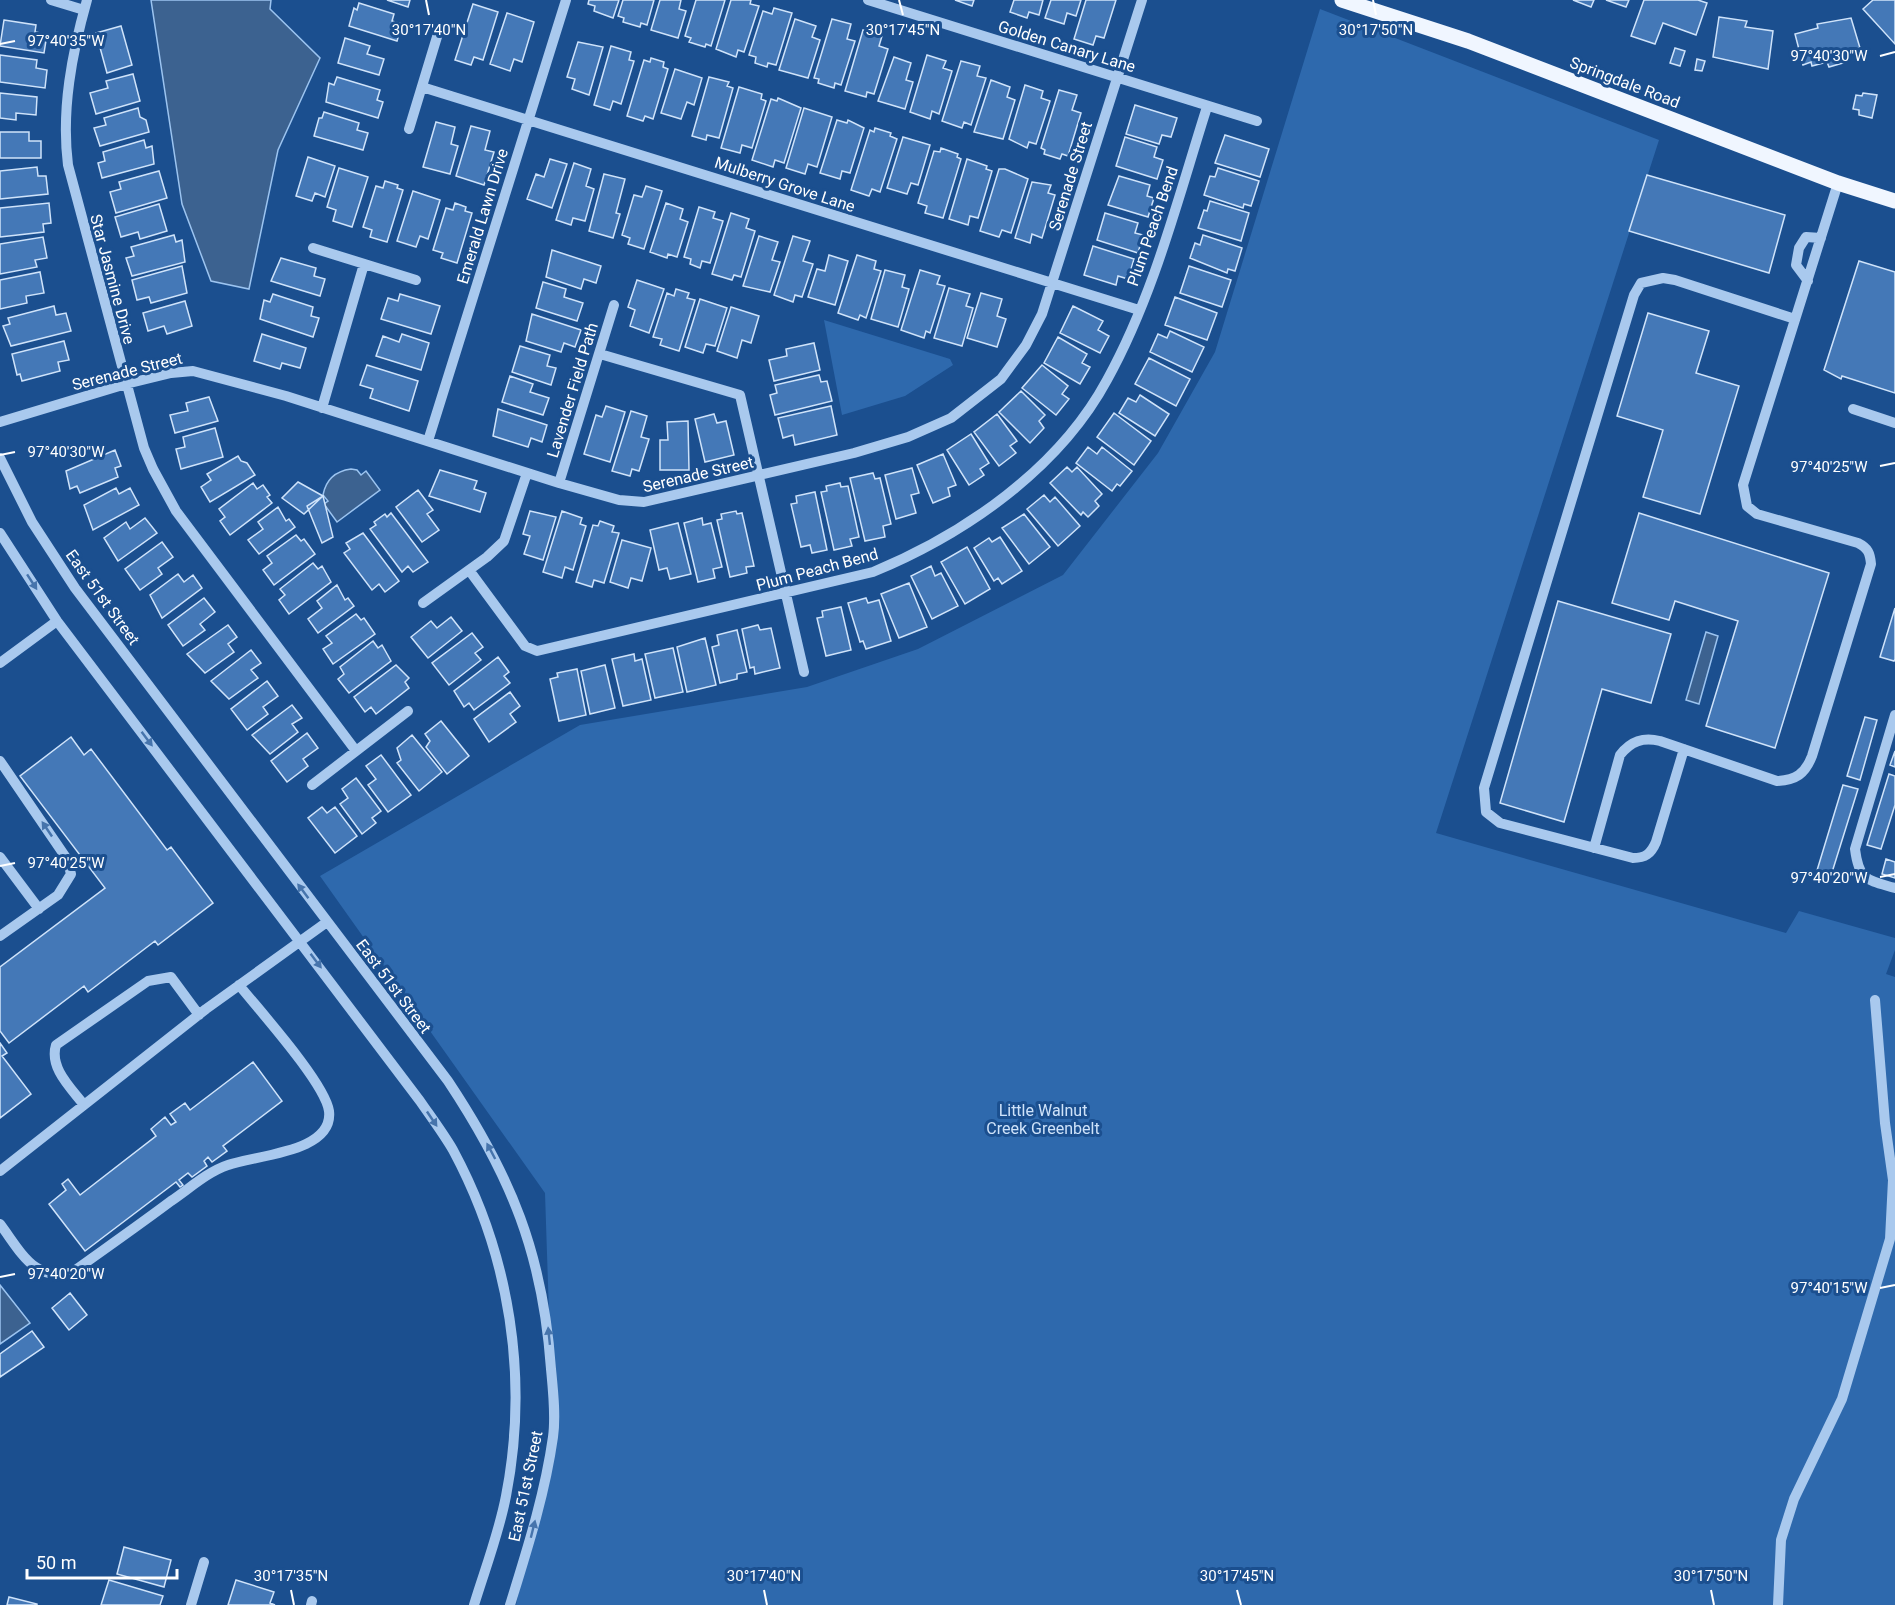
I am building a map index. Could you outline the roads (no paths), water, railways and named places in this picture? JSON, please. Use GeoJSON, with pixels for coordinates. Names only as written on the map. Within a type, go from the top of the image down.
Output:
{"type":"FeatureCollection","features":[{"type":"Feature","properties":{"kind":"main road","name":"Springdale Road"},"geometry":{"type":"LineString","coordinates":[[1342,0],[1369,4],[1838,183],[1895,201]]}},
{"type":"Feature","properties":{"kind":"street"},"geometry":{"type":"LineString","coordinates":[[51,0],[86,5]]}},
{"type":"Feature","properties":{"kind":"street","name":"Emerald Lawn Drive"},"geometry":{"type":"LineString","coordinates":[[428,441],[566,0]]}},
{"type":"Feature","properties":{"kind":"street","name":"Golden Canary Lane"},"geometry":{"type":"LineString","coordinates":[[868,0],[1257,121]]}},
{"type":"Feature","properties":{"kind":"street","name":"Serenade Street"},"geometry":{"type":"LineString","coordinates":[[0,422],[126,384],[193,370],[322,408],[558,483],[635,503],[760,475],[897,440],[951,418],[1001,379],[1014,363],[1042,314],[1142,0]]}},
{"type":"Feature","properties":{"kind":"street","name":"Star Jasmine Drive"},"geometry":{"type":"LineString","coordinates":[[86,5],[69,82],[66,150],[71,182],[148,458],[176,511],[356,751]]}},
{"type":"Feature","properties":{"kind":"street"},"geometry":{"type":"LineString","coordinates":[[409,129],[440,27]]}},
{"type":"Feature","properties":{"kind":"street","name":"Mulberry Grove Lane"},"geometry":{"type":"LineString","coordinates":[[422,87],[1139,310]]}},
{"type":"Feature","properties":{"kind":"street","name":"Plum Peach Bend"},"geometry":{"type":"LineString","coordinates":[[469,570],[525,646],[534,651],[873,572],[919,553],[995,505],[1022,483],[1086,411],[1107,381],[1139,310],[1162,247],[1207,107]]}},
{"type":"Feature","properties":{"kind":"street"},"geometry":{"type":"LineString","coordinates":[[1594,848],[1620,755],[1627,746],[1648,738],[1777,781],[1792,780],[1800,776],[1812,756],[1871,564],[1866,547],[1757,514],[1747,506],[1743,485],[1838,183]]}},
{"type":"Feature","properties":{"kind":"street"},"geometry":{"type":"LineString","coordinates":[[1808,281],[1796,265],[1798,248],[1806,237],[1821,238]]}},
{"type":"Feature","properties":{"kind":"street"},"geometry":{"type":"LineString","coordinates":[[313,248],[416,280]]}},
{"type":"Feature","properties":{"kind":"street"},"geometry":{"type":"LineString","coordinates":[[322,408],[364,264]]}},
{"type":"Feature","properties":{"kind":"street"},"geometry":{"type":"LineString","coordinates":[[1684,749],[1653,851],[1645,857],[1633,858],[1500,823],[1486,812],[1483,801],[1484,788],[1634,295],[1641,283],[1663,278],[1795,319]]}},
{"type":"Feature","properties":{"kind":"street","name":"Lavender Field Path"},"geometry":{"type":"LineString","coordinates":[[558,483],[614,305]]}},
{"type":"Feature","properties":{"kind":"street"},"geometry":{"type":"LineString","coordinates":[[600,354],[740,395],[804,672]]}},
{"type":"Feature","properties":{"kind":"street"},"geometry":{"type":"LineString","coordinates":[[1854,409],[1895,423]]}},
{"type":"Feature","properties":{"kind":"street","name":"East 51st Street"},"geometry":{"type":"LineString","coordinates":[[0,458],[33,522],[75,588],[448,1081],[480,1129],[506,1180],[532,1255],[549,1332],[553,1436],[532,1537],[510,1605]]}},
{"type":"Feature","properties":{"kind":"street"},"geometry":{"type":"LineString","coordinates":[[423,603],[504,541],[527,473]]}},
{"type":"Feature","properties":{"kind":"street","name":"East 51st Street"},"geometry":{"type":"LineString","coordinates":[[0,533],[57,621],[300,940],[420,1101],[452,1149],[490,1236],[504,1286],[513,1337],[515,1431],[506,1497],[474,1605]]}},
{"type":"Feature","properties":{"kind":"street"},"geometry":{"type":"LineString","coordinates":[[0,663],[57,621]]}},
{"type":"Feature","properties":{"kind":"street"},"geometry":{"type":"LineString","coordinates":[[312,785],[408,711]]}},
{"type":"Feature","properties":{"kind":"street"},"geometry":{"type":"LineString","coordinates":[[1895,715],[1855,849],[1857,869],[1866,880],[1895,888]]}},
{"type":"Feature","properties":{"kind":"street"},"geometry":{"type":"LineString","coordinates":[[0,761],[67,859],[71,873],[58,896],[0,936]]}},
{"type":"Feature","properties":{"kind":"street"},"geometry":{"type":"LineString","coordinates":[[0,857],[39,909]]}},
{"type":"Feature","properties":{"kind":"street"},"geometry":{"type":"LineString","coordinates":[[0,1171],[199,1015],[327,922]]}},
{"type":"Feature","properties":{"kind":"street"},"geometry":{"type":"LineString","coordinates":[[84,1105],[56,1068],[53,1054],[56,1045],[148,981],[158,978],[171,977],[199,1015]]}},
{"type":"Feature","properties":{"kind":"street"},"geometry":{"type":"LineString","coordinates":[[0,1224],[28,1261],[44,1274],[58,1276],[74,1271],[209,1174],[242,1160],[292,1150],[325,1128],[329,1111],[318,1085],[239,985]]}},
{"type":"Feature","properties":{"kind":"street"},"geometry":{"type":"LineString","coordinates":[[1778,1605],[1781,1539],[1794,1499],[1842,1399],[1890,1239],[1893,1180],[1885,1123],[1875,1000]]}},
{"type":"Feature","properties":{"kind":"street"},"geometry":{"type":"LineString","coordinates":[[191,1605],[204,1562]]}},
{"type":"Feature","properties":{"kind":"park label","name":"Little Walnut Creek Greenbelt"},"geometry":{"type":"Point","coordinates":[1043,1119]}}]}
